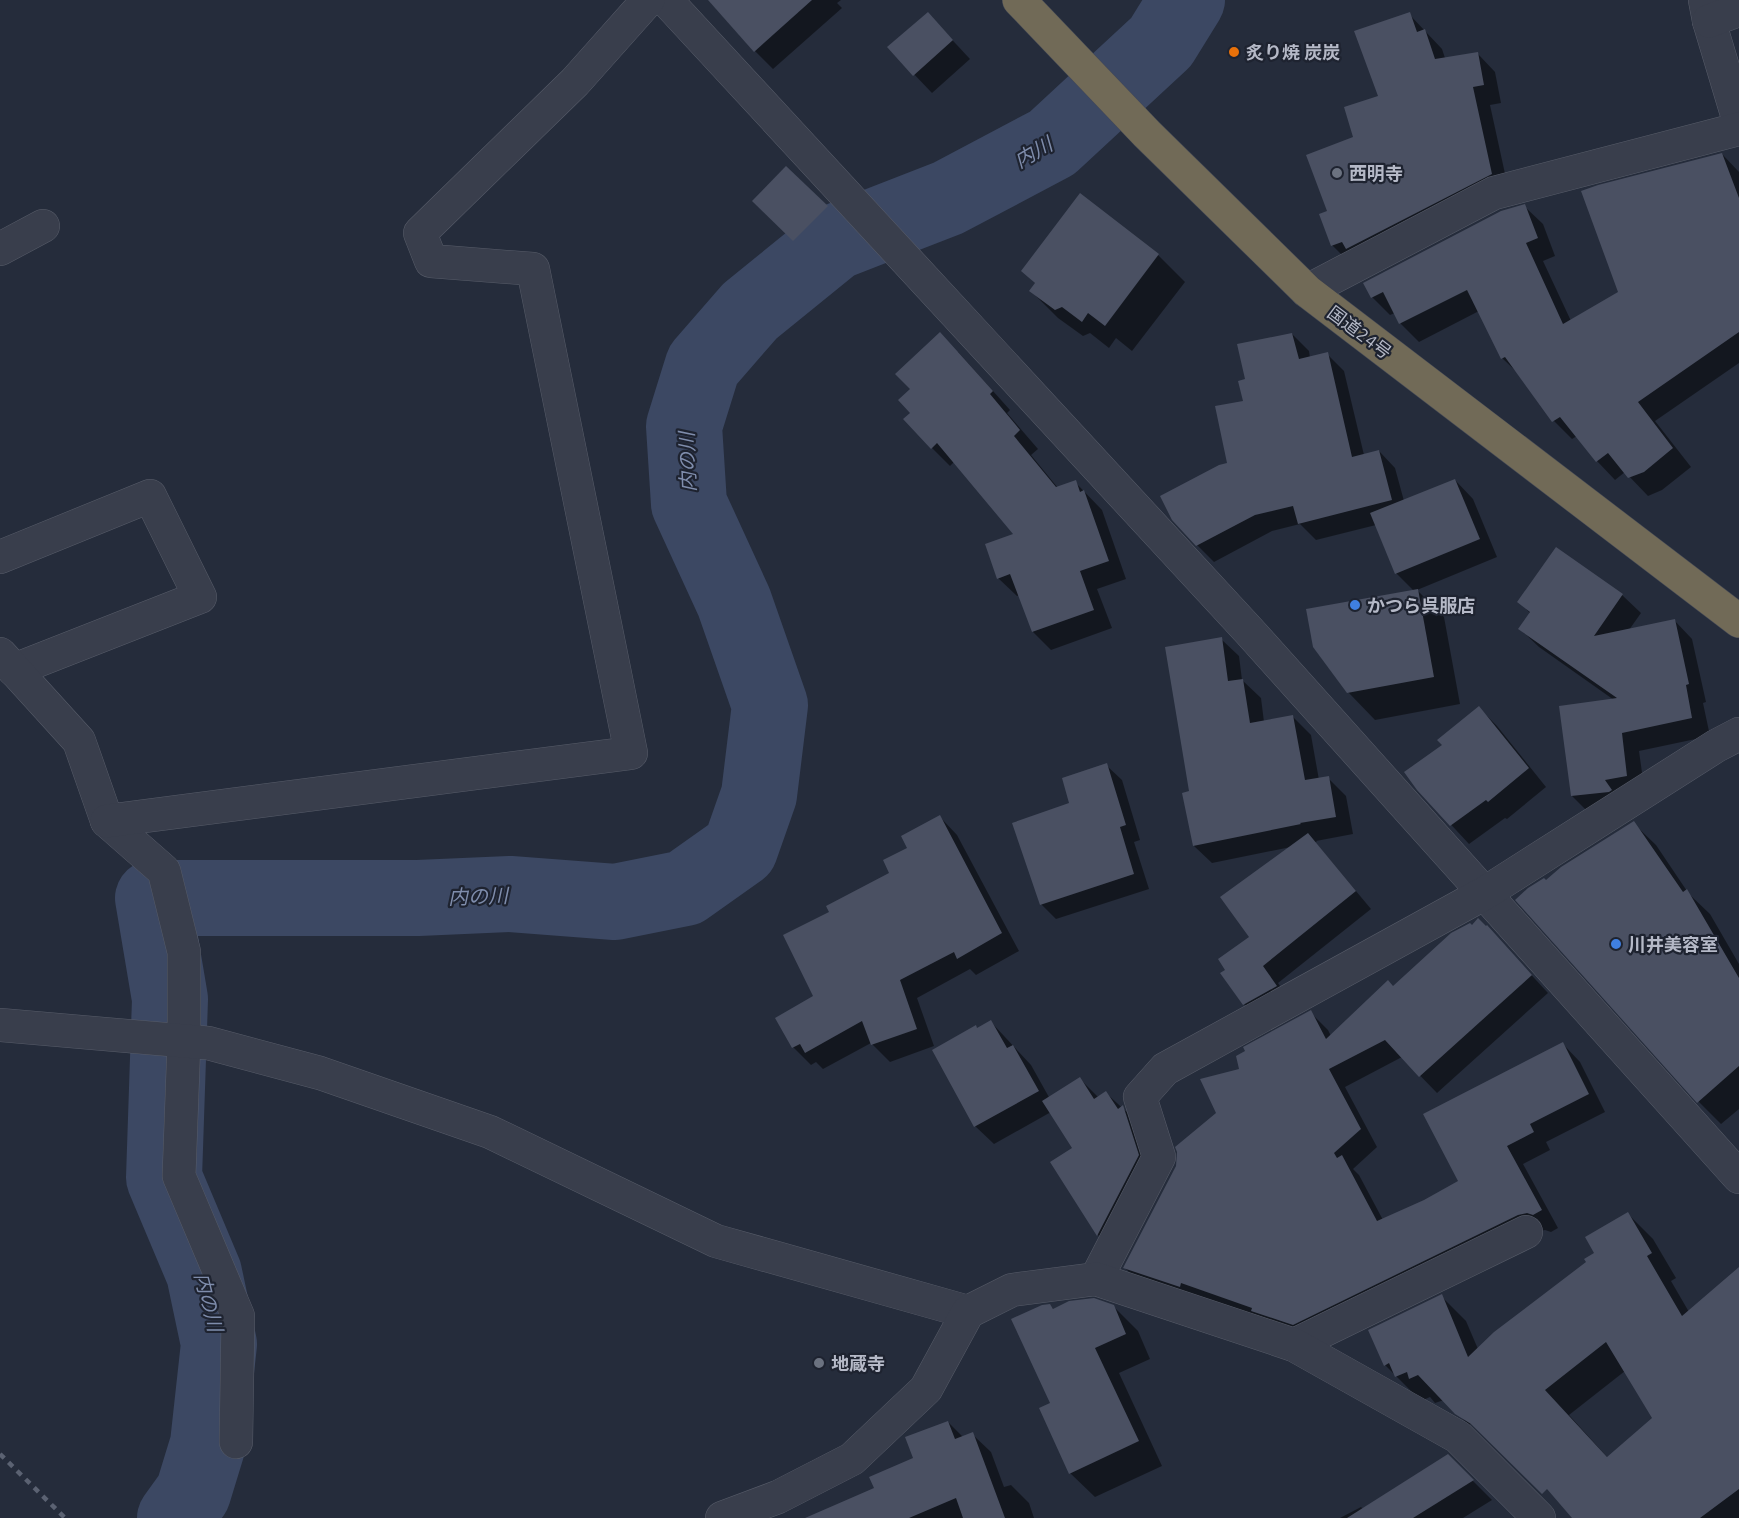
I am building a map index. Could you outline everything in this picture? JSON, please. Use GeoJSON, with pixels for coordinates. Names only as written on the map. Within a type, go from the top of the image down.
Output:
{"type":"FeatureCollection","features":[{"type":"Feature","properties":{"kind":"highway","name":"国道24号"},"geometry":{"type":"LineString","coordinates":[[1019,0],[1147,134],[1307,291],[1739,621]]}},
{"type":"Feature","properties":{"kind":"street"},"geometry":{"type":"LineString","coordinates":[[107,821],[631,753],[533,269],[431,261],[420,233],[575,82],[648,0]]}},
{"type":"Feature","properties":{"kind":"street"},"geometry":{"type":"LineString","coordinates":[[666,0],[1250,632],[1739,1177]]}},
{"type":"Feature","properties":{"kind":"street"},"geometry":{"type":"LineString","coordinates":[[1718,10],[1739,121]]}},
{"type":"Feature","properties":{"kind":"street"},"geometry":{"type":"LineString","coordinates":[[1307,291],[1494,194],[1739,129]]}},
{"type":"Feature","properties":{"kind":"street"},"geometry":{"type":"LineString","coordinates":[[0,249],[43,226]]}},
{"type":"Feature","properties":{"kind":"street"},"geometry":{"type":"LineString","coordinates":[[0,557],[150,496],[200,597],[7,662],[79,741],[107,821],[164,871],[184,952],[184,1041],[179,1176],[238,1316],[236,1442]]}},
{"type":"Feature","properties":{"kind":"street"},"geometry":{"type":"LineString","coordinates":[[1096,1279],[1159,1157],[1140,1097],[1165,1069],[1485,893],[1716,746],[1739,734]]}},
{"type":"Feature","properties":{"kind":"street"},"geometry":{"type":"LineString","coordinates":[[0,1025],[208,1043],[320,1073],[490,1132],[716,1241],[968,1312]]}},
{"type":"Feature","properties":{"kind":"street"},"geometry":{"type":"LineString","coordinates":[[1294,1345],[1526,1232]]}},
{"type":"Feature","properties":{"kind":"street"},"geometry":{"type":"LineString","coordinates":[[722,1518],[784,1507],[852,1459],[926,1389],[968,1312],[1012,1290],[1096,1279],[1294,1345],[1458,1437],[1539,1518]]}},
{"type":"Feature","properties":{"kind":"building"},"geometry":{"type":"Polygon","coordinates":[[[708,0],[812,0],[754,52],[708,0]]]}},
{"type":"Feature","properties":{"kind":"building"},"geometry":{"type":"Polygon","coordinates":[[[928,12],[953,40],[913,76],[887,47],[928,12]]]}},
{"type":"Feature","properties":{"kind":"building"},"geometry":{"type":"Polygon","coordinates":[[[1410,12],[1417,32],[1425,29],[1435,59],[1478,52],[1484,85],[1473,87],[1492,174],[1346,249],[1342,242],[1331,246],[1319,214],[1327,211],[1306,155],[1353,137],[1344,107],[1378,96],[1354,31],[1410,12]]]}},
{"type":"Feature","properties":{"kind":"building"},"geometry":{"type":"Polygon","coordinates":[[[1722,153],[1739,198],[1739,332],[1638,402],[1673,448],[1644,472],[1628,478],[1608,453],[1596,462],[1560,417],[1552,422],[1505,357],[1501,359],[1467,290],[1399,324],[1383,292],[1371,298],[1363,283],[1501,211],[1525,204],[1538,238],[1526,243],[1563,324],[1618,292],[1581,191],[1722,153]]]}},
{"type":"Feature","properties":{"kind":"building"},"geometry":{"type":"Polygon","coordinates":[[[786,166],[828,206],[793,241],[752,201],[786,166]]]}},
{"type":"Feature","properties":{"kind":"building"},"geometry":{"type":"Polygon","coordinates":[[[1080,193],[1159,254],[1105,326],[1088,313],[1082,322],[1062,307],[1055,310],[1029,291],[1035,283],[1021,271],[1080,193]]]}},
{"type":"Feature","properties":{"kind":"building"},"geometry":{"type":"Polygon","coordinates":[[[940,332],[993,391],[990,394],[1020,430],[1014,436],[1056,487],[1076,480],[1080,492],[1084,490],[1109,561],[1080,571],[1094,610],[1032,632],[1010,574],[997,579],[985,544],[1013,534],[937,443],[931,449],[903,419],[910,413],[898,400],[910,389],[895,374],[940,332]]]}},
{"type":"Feature","properties":{"kind":"building"},"geometry":{"type":"Polygon","coordinates":[[[1292,333],[1299,359],[1328,352],[1352,457],[1379,450],[1392,500],[1298,524],[1293,506],[1255,515],[1196,546],[1172,520],[1160,496],[1227,463],[1215,406],[1243,401],[1238,381],[1245,379],[1237,344],[1292,333]]]}},
{"type":"Feature","properties":{"kind":"building"},"geometry":{"type":"Polygon","coordinates":[[[1455,479],[1480,539],[1395,574],[1370,513],[1455,479]]]}},
{"type":"Feature","properties":{"kind":"building"},"geometry":{"type":"Polygon","coordinates":[[[1556,547],[1623,594],[1594,636],[1675,619],[1689,684],[1686,685],[1692,718],[1622,733],[1627,776],[1605,780],[1612,790],[1609,792],[1571,796],[1559,706],[1617,698],[1518,629],[1530,612],[1517,602],[1556,547]]]}},
{"type":"Feature","properties":{"kind":"building"},"geometry":{"type":"Polygon","coordinates":[[[1418,589],[1434,677],[1347,693],[1313,647],[1306,609],[1418,589]]]}},
{"type":"Feature","properties":{"kind":"building"},"geometry":{"type":"Polygon","coordinates":[[[1222,637],[1228,681],[1243,679],[1250,723],[1293,715],[1305,780],[1329,776],[1336,817],[1193,846],[1182,793],[1189,791],[1165,647],[1222,637]]]}},
{"type":"Feature","properties":{"kind":"building"},"geometry":{"type":"Polygon","coordinates":[[[1479,706],[1529,768],[1488,802],[1486,800],[1450,826],[1404,772],[1442,745],[1437,740],[1479,706]]]}},
{"type":"Feature","properties":{"kind":"building"},"geometry":{"type":"Polygon","coordinates":[[[1107,763],[1126,825],[1120,827],[1134,874],[1040,905],[1012,823],[1069,803],[1062,778],[1107,763]]]}},
{"type":"Feature","properties":{"kind":"building"},"geometry":{"type":"Polygon","coordinates":[[[940,815],[1002,933],[957,959],[954,952],[900,980],[917,1029],[871,1045],[862,1021],[805,1053],[800,1044],[792,1048],[775,1018],[813,996],[783,935],[829,912],[826,906],[889,873],[883,860],[907,848],[901,836],[940,815]]]}},
{"type":"Feature","properties":{"kind":"building"},"geometry":{"type":"Polygon","coordinates":[[[1634,821],[1683,892],[1687,889],[1739,978],[1739,1066],[1697,1103],[1515,900],[1528,888],[1544,878],[1546,880],[1561,867],[1634,821]]]}},
{"type":"Feature","properties":{"kind":"building"},"geometry":{"type":"Polygon","coordinates":[[[1308,833],[1356,891],[1263,966],[1277,986],[1243,1005],[1220,973],[1225,970],[1218,959],[1249,937],[1220,897],[1308,833]]]}},
{"type":"Feature","properties":{"kind":"building"},"geometry":{"type":"Polygon","coordinates":[[[1478,918],[1532,975],[1419,1077],[1385,1040],[1329,1069],[1361,1129],[1334,1153],[1337,1158],[1342,1155],[1377,1221],[1424,1200],[1458,1181],[1423,1114],[1563,1042],[1589,1094],[1530,1124],[1534,1132],[1507,1146],[1542,1210],[1533,1215],[1527,1213],[1518,1215],[1293,1325],[1181,1283],[1180,1287],[1123,1268],[1176,1166],[1175,1147],[1216,1113],[1200,1079],[1239,1069],[1236,1056],[1245,1051],[1243,1047],[1311,1010],[1326,1039],[1388,980],[1393,986],[1451,933],[1470,923],[1472,925],[1478,918]]]}},
{"type":"Feature","properties":{"kind":"building"},"geometry":{"type":"Polygon","coordinates":[[[991,1020],[1007,1048],[1013,1045],[1039,1091],[974,1127],[932,1050],[976,1025],[977,1028],[991,1020]]]}},
{"type":"Feature","properties":{"kind":"building"},"geometry":{"type":"Polygon","coordinates":[[[1080,1077],[1094,1099],[1106,1091],[1118,1109],[1123,1105],[1139,1155],[1097,1236],[1050,1162],[1072,1148],[1042,1101],[1080,1077]]]}},
{"type":"Feature","properties":{"kind":"building"},"geometry":{"type":"Polygon","coordinates":[[[1628,1212],[1652,1253],[1647,1256],[1682,1316],[1739,1267],[1739,1489],[1700,1518],[1572,1518],[1547,1489],[1542,1494],[1471,1424],[1455,1414],[1418,1375],[1409,1379],[1407,1372],[1395,1377],[1389,1363],[1384,1366],[1368,1330],[1442,1294],[1468,1357],[1494,1332],[1586,1262],[1584,1259],[1594,1253],[1585,1237],[1628,1212]],[[1606,1342],[1545,1390],[1607,1457],[1652,1418],[1606,1342]]]}},
{"type":"Feature","properties":{"kind":"building"},"geometry":{"type":"Polygon","coordinates":[[[1094,1298],[1114,1305],[1126,1334],[1095,1348],[1139,1441],[1069,1474],[1039,1408],[1050,1403],[1011,1319],[1042,1305],[1050,1304],[1053,1309],[1069,1301],[1094,1298]]]}},
{"type":"Feature","properties":{"kind":"building"},"geometry":{"type":"Polygon","coordinates":[[[948,1421],[955,1439],[973,1432],[1005,1518],[963,1518],[956,1498],[909,1518],[805,1518],[874,1488],[869,1477],[913,1458],[905,1437],[948,1421]]]}},
{"type":"Feature","properties":{"kind":"building"},"geometry":{"type":"Polygon","coordinates":[[[1448,1454],[1474,1480],[1413,1518],[1347,1518],[1448,1454]]]}},
{"type":"Feature","properties":{"kind":"waterway","name":"内の川"},"geometry":{"type":"LineString","coordinates":[[175,1518],[193,1493],[208,1444],[219,1344],[204,1273],[164,1178],[170,999],[153,898],[418,898],[510,894],[615,902],[685,888],[740,849],[759,795],[770,705],[734,602],[689,504],[684,426],[703,365],[750,311],[835,242],[948,198],[1052,143],[1161,42],[1187,0]]}},
{"type":"Feature","properties":{"kind":"railway"},"geometry":{"type":"LineString","coordinates":[[0,1454],[65,1518]]}},
{"type":"Feature","properties":{"kind":"place","name":"炙り焼 炭炭"},"geometry":{"type":"Point","coordinates":[1234,52]}},
{"type":"Feature","properties":{"kind":"place","name":"西明寺"},"geometry":{"type":"Point","coordinates":[1337,173]}},
{"type":"Feature","properties":{"kind":"place","name":"かつら呉服店"},"geometry":{"type":"Point","coordinates":[1355,605]}},
{"type":"Feature","properties":{"kind":"place","name":"川井美容室"},"geometry":{"type":"Point","coordinates":[1616,944]}},
{"type":"Feature","properties":{"kind":"place","name":"地蔵寺"},"geometry":{"type":"Point","coordinates":[819,1363]}},
{"type":"Feature","properties":{"kind":"water label","name":"内川"},"geometry":{"type":"Point","coordinates":[1033,152]}}]}
